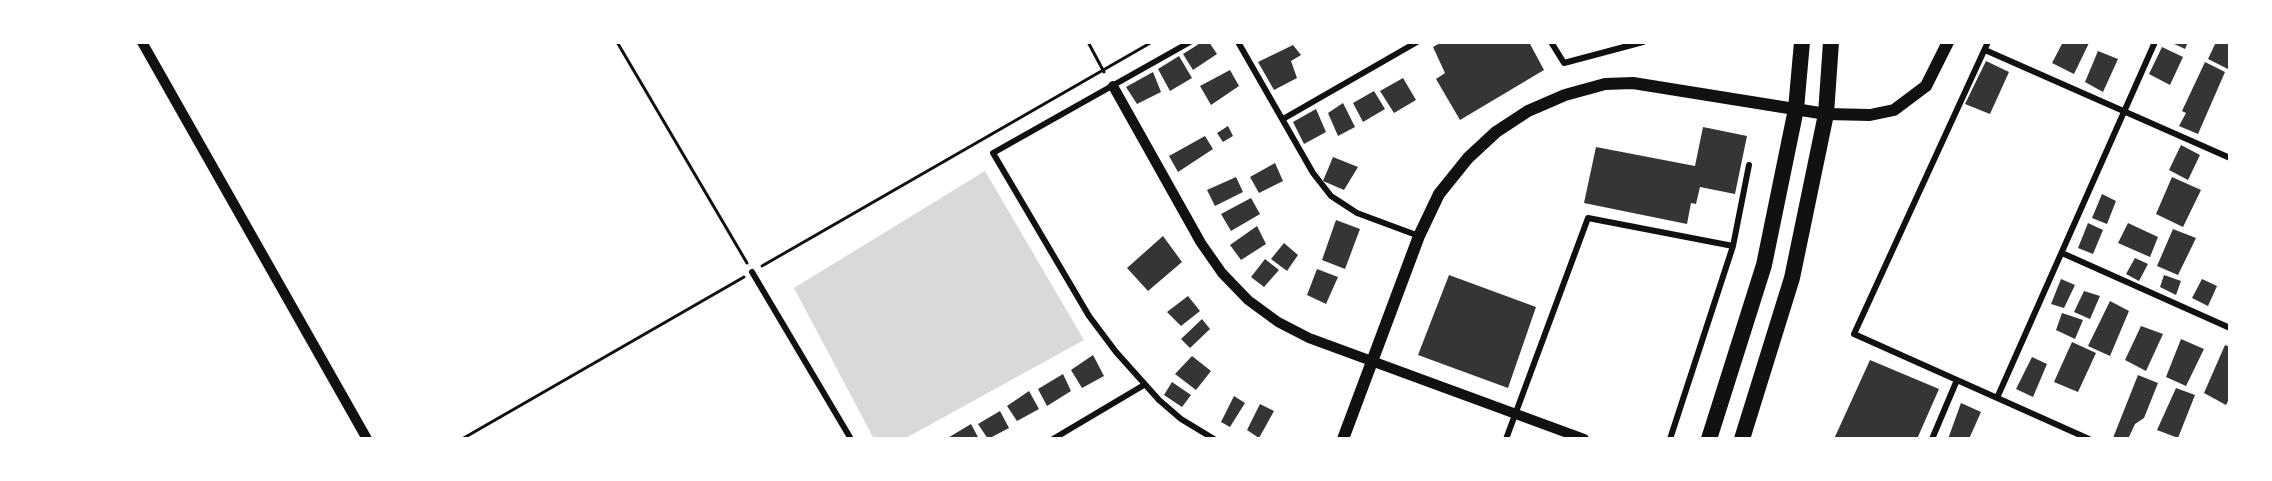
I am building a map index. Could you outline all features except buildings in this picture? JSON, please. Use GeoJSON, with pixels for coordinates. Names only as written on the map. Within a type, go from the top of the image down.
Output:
{"type":"FeatureCollection","features":[{"type":"Feature","properties":{"kind":"highway"},"geometry":{"type":"LineString","coordinates":[[1709,439],[1764,265],[1796,109],[1802,42]]}},
{"type":"Feature","properties":{"kind":"highway"},"geometry":{"type":"LineString","coordinates":[[1743,439],[1792,278],[1826,114],[1831,42]]}},
{"type":"Feature","properties":{"kind":"main road"},"geometry":{"type":"LineString","coordinates":[[1343,439],[1419,236],[1439,194],[1468,158],[1496,132],[1528,111],[1565,95],[1605,84],[1633,83],[1826,114],[1870,115],[1893,110],[1926,86],[1948,42]]}},
{"type":"Feature","properties":{"kind":"street"},"geometry":{"type":"LineString","coordinates":[[142,42],[367,439]]}},
{"type":"Feature","properties":{"kind":"street"},"geometry":{"type":"LineString","coordinates":[[1190,42],[993,153],[1089,316],[1144,385],[1181,419],[1211,438]]}},
{"type":"Feature","properties":{"kind":"street"},"geometry":{"type":"LineString","coordinates":[[1239,42],[1313,173],[1331,196],[1358,213],[1419,236]]}},
{"type":"Feature","properties":{"kind":"street"},"geometry":{"type":"LineString","coordinates":[[1282,119],[1417,42]]}},
{"type":"Feature","properties":{"kind":"street"},"geometry":{"type":"LineString","coordinates":[[1551,42],[1564,63],[1644,42]]}},
{"type":"Feature","properties":{"kind":"street"},"geometry":{"type":"LineString","coordinates":[[1988,42],[1854,334],[2090,439]]}},
{"type":"Feature","properties":{"kind":"street"},"geometry":{"type":"LineString","coordinates":[[1998,398],[2155,42]]}},
{"type":"Feature","properties":{"kind":"street"},"geometry":{"type":"LineString","coordinates":[[1984,50],[2230,158]]}},
{"type":"Feature","properties":{"kind":"street"},"geometry":{"type":"LineString","coordinates":[[1113,86],[1202,243],[1222,273],[1248,300],[1278,322],[1309,338],[1584,439]]}},
{"type":"Feature","properties":{"kind":"street"},"geometry":{"type":"LineString","coordinates":[[1670,439],[1733,246],[1749,165]]}},
{"type":"Feature","properties":{"kind":"street"},"geometry":{"type":"LineString","coordinates":[[1506,439],[1588,218],[1733,246]]}},
{"type":"Feature","properties":{"kind":"street"},"geometry":{"type":"LineString","coordinates":[[2062,253],[2230,328]]}},
{"type":"Feature","properties":{"kind":"street"},"geometry":{"type":"LineString","coordinates":[[752,272],[851,439]]}},
{"type":"Feature","properties":{"kind":"street"},"geometry":{"type":"LineString","coordinates":[[1932,439],[1957,380]]}},
{"type":"Feature","properties":{"kind":"street"},"geometry":{"type":"LineString","coordinates":[[1053,439],[1144,385]]}},
{"type":"Feature","properties":{"kind":"path"},"geometry":{"type":"LineString","coordinates":[[617,42],[752,272]]}},
{"type":"Feature","properties":{"kind":"path"},"geometry":{"type":"LineString","coordinates":[[1088,42],[1113,86]]}},
{"type":"Feature","properties":{"kind":"path"},"geometry":{"type":"LineString","coordinates":[[462,439],[1152,42]]}},
{"type":"Feature","properties":{"kind":"shaded area"},"geometry":{"type":"Polygon","coordinates":[[[985,171],[1084,340],[904,439],[874,439],[794,288],[985,171]]]}}]}
